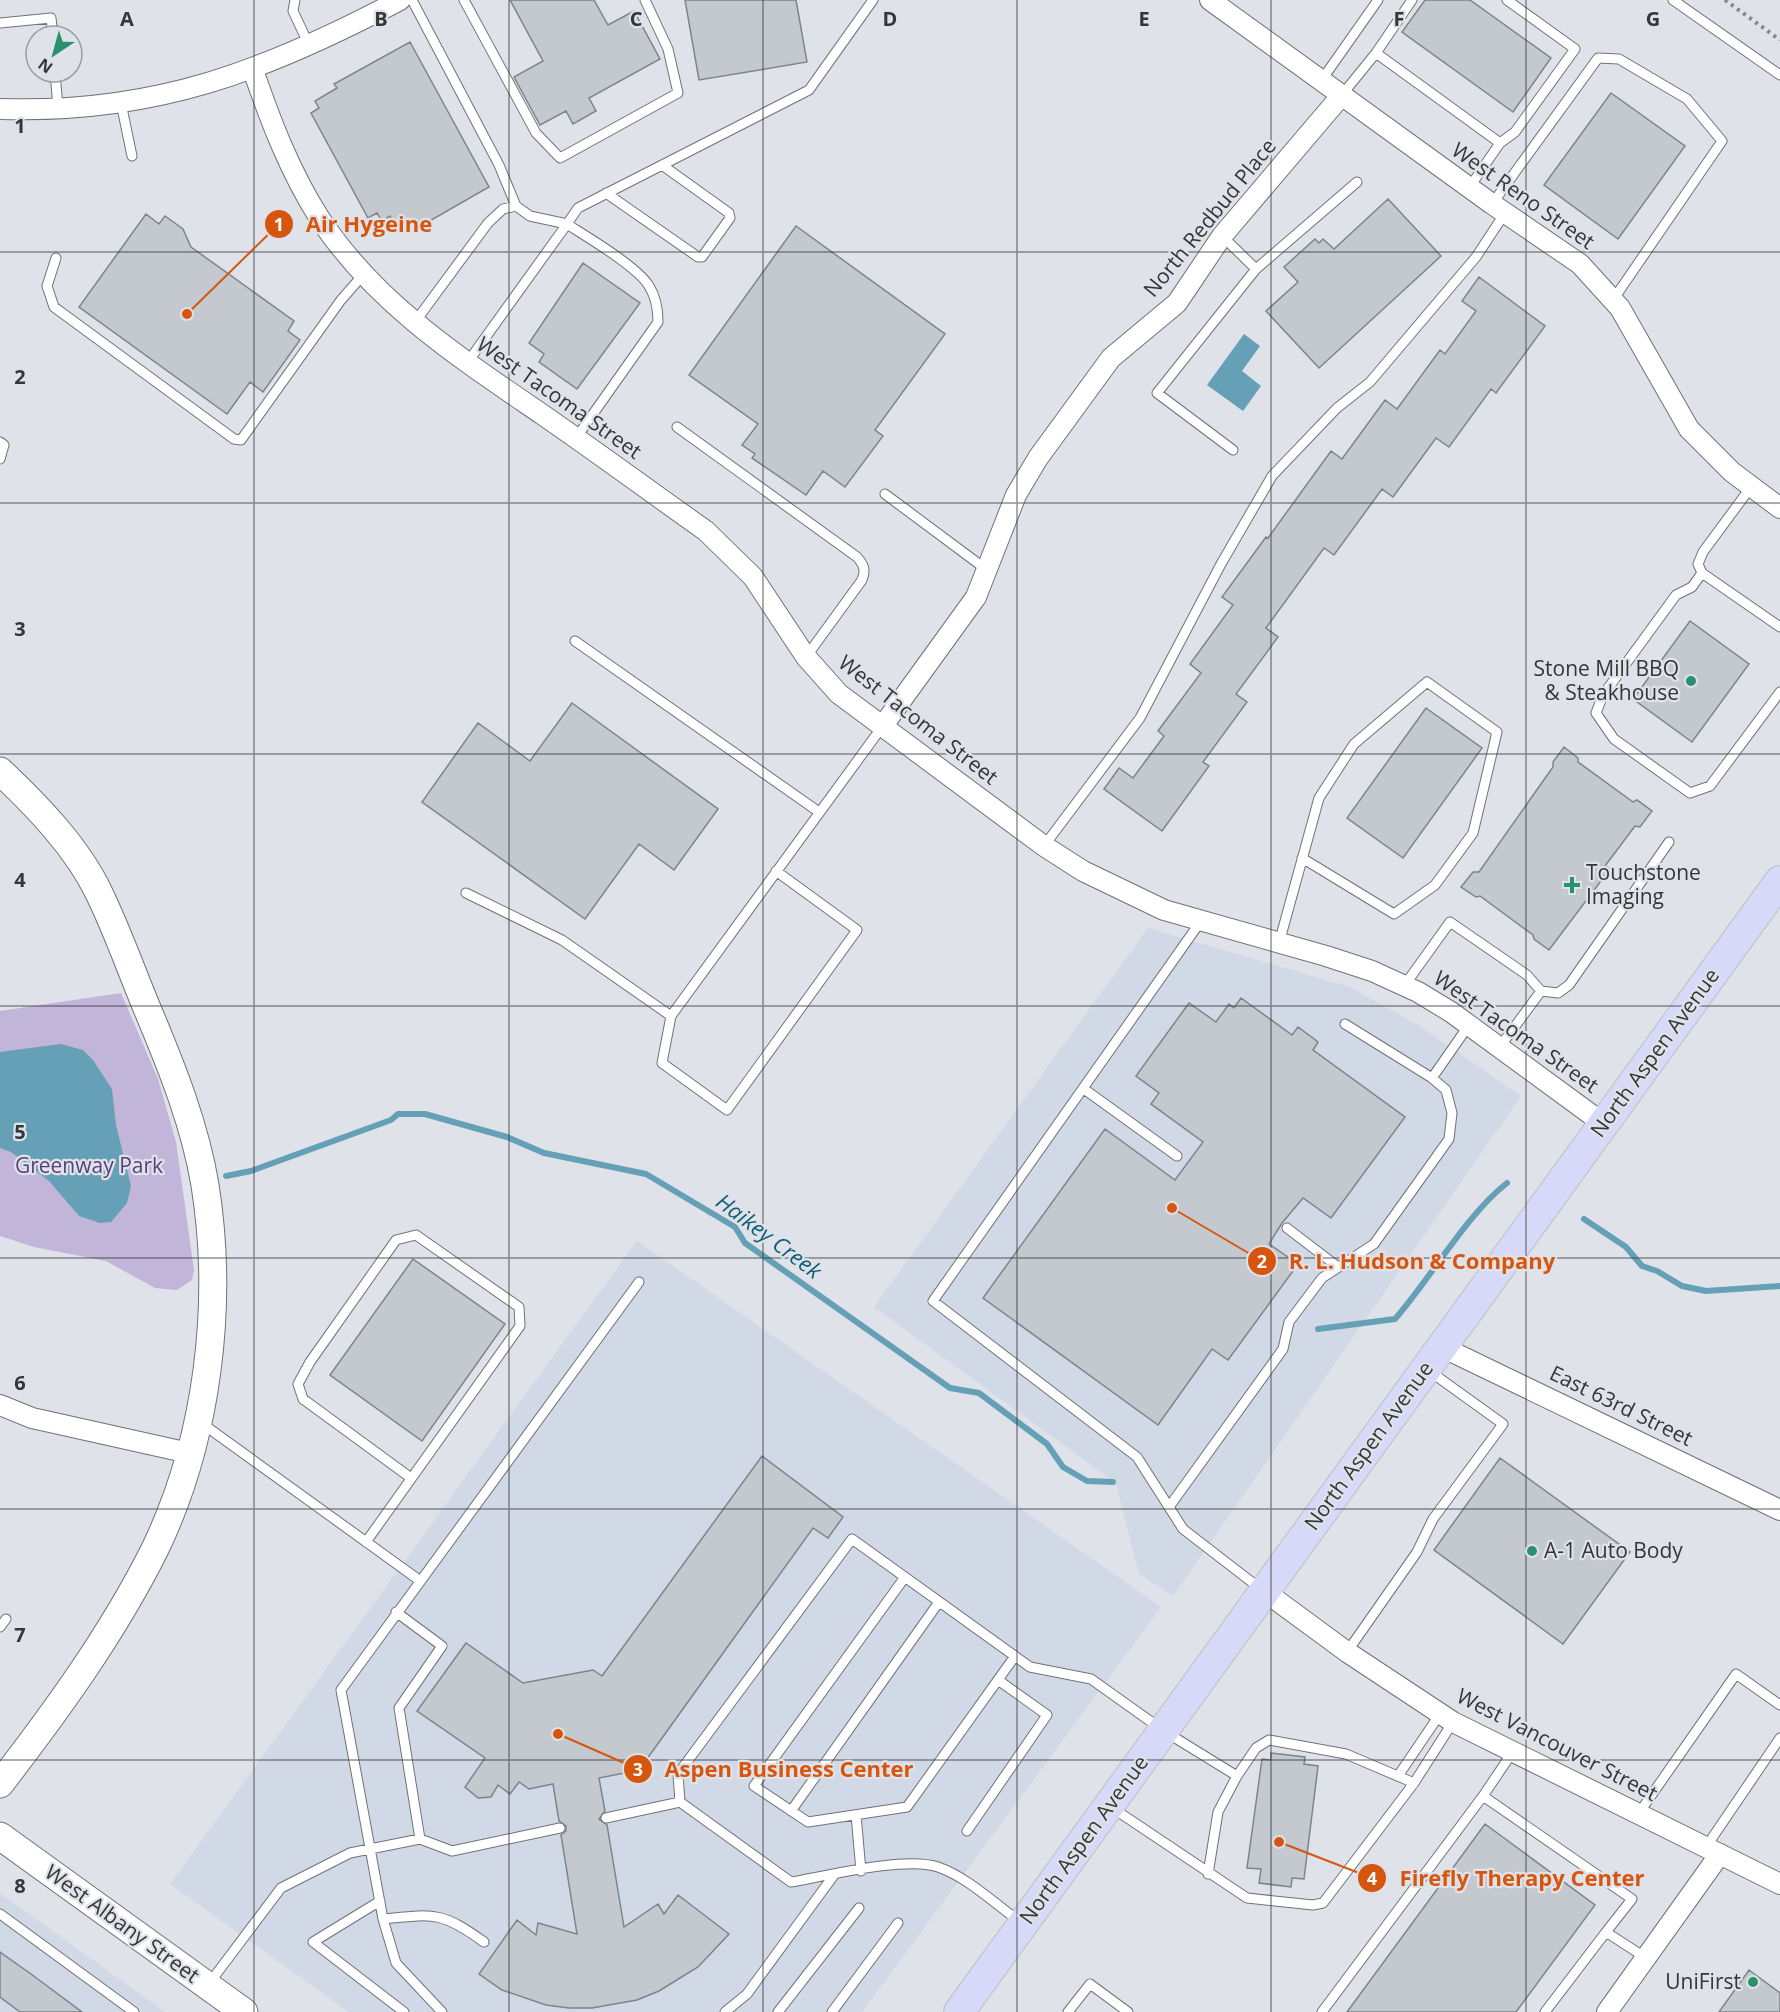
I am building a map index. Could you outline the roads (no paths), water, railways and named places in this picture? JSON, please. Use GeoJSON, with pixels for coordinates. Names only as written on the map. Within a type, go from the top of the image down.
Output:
{"type":"FeatureCollection","features":[{"type":"Feature","properties":{"kind":"main road","name":"North Aspen Avenue"},"geometry":{"type":"LineString","coordinates":[[959,2012],[1780,881]]}},
{"type":"Feature","properties":{"kind":"street"},"geometry":{"type":"LineString","coordinates":[[0,109],[58,108],[121,103],[174,93],[253,70],[310,46],[400,0]]}},
{"type":"Feature","properties":{"kind":"street","name":"West Reno Street"},"geometry":{"type":"LineString","coordinates":[[1210,0],[1468,188],[1580,264],[1620,308],[1689,429],[1732,472],[1780,508]]}},
{"type":"Feature","properties":{"kind":"street","name":"West Tacoma Street"},"geometry":{"type":"LineString","coordinates":[[253,70],[275,131],[304,193],[321,220],[363,275],[414,323],[467,363],[706,531],[735,557],[768,597],[806,657],[839,694],[1044,846],[1083,871],[1164,910],[1372,971],[1404,986],[1469,1025],[1604,1124]]}},
{"type":"Feature","properties":{"kind":"street","name":"North Redbud Place"},"geometry":{"type":"LineString","coordinates":[[882,727],[960,621],[987,570],[999,533],[1016,495],[1038,458],[1111,358],[1177,303],[1222,236],[1341,96]]}},
{"type":"Feature","properties":{"kind":"street"},"geometry":{"type":"LineString","coordinates":[[0,771],[50,819],[99,891],[167,1058],[188,1117],[204,1183],[212,1247],[212,1310],[206,1372],[198,1420],[176,1499],[132,1593],[74,1683],[0,1784]]}},
{"type":"Feature","properties":{"kind":"street","name":"East 63rd Street"},"geometry":{"type":"LineString","coordinates":[[1434,1358],[1780,1510]]}},
{"type":"Feature","properties":{"kind":"street"},"geometry":{"type":"LineString","coordinates":[[0,1405],[32,1418],[189,1453]]}},
{"type":"Feature","properties":{"kind":"street","name":"West Vancouver Street"},"geometry":{"type":"LineString","coordinates":[[1264,1592],[1347,1652],[1446,1718],[1512,1754],[1639,1813],[1780,1884]]}},
{"type":"Feature","properties":{"kind":"street","name":"West Albany Street"},"geometry":{"type":"LineString","coordinates":[[0,1836],[225,2002]]}},
{"type":"Feature","properties":{"kind":"street"},"geometry":{"type":"LineString","coordinates":[[1607,2012],[1646,1958],[1713,1850]]}},
{"type":"Feature","properties":{"kind":"lane"},"geometry":{"type":"LineString","coordinates":[[295,0],[293,11],[310,46]]}},
{"type":"Feature","properties":{"kind":"lane"},"geometry":{"type":"LineString","coordinates":[[412,0],[499,165],[516,206],[530,216],[567,224],[616,257],[648,284],[658,305],[658,322],[576,438]]}},
{"type":"Feature","properties":{"kind":"lane"},"geometry":{"type":"LineString","coordinates":[[464,0],[536,133],[560,158],[678,93],[668,49],[645,0]]}},
{"type":"Feature","properties":{"kind":"lane"},"geometry":{"type":"LineString","coordinates":[[467,363],[578,208],[809,90],[873,0]]}},
{"type":"Feature","properties":{"kind":"lane"},"geometry":{"type":"LineString","coordinates":[[1321,81],[1378,0]]}},
{"type":"Feature","properties":{"kind":"lane"},"geometry":{"type":"LineString","coordinates":[[1341,96],[1376,53],[1413,0]]}},
{"type":"Feature","properties":{"kind":"lane"},"geometry":{"type":"LineString","coordinates":[[1468,188],[1500,143],[1515,132],[1575,49],[1507,0]]}},
{"type":"Feature","properties":{"kind":"lane"},"geometry":{"type":"LineString","coordinates":[[1673,0],[1780,75]]}},
{"type":"Feature","properties":{"kind":"lane"},"geometry":{"type":"LineString","coordinates":[[0,23],[51,18],[52,24]]}},
{"type":"Feature","properties":{"kind":"lane"},"geometry":{"type":"LineString","coordinates":[[1376,53],[1500,143]]}},
{"type":"Feature","properties":{"kind":"lane"},"geometry":{"type":"LineString","coordinates":[[1044,846],[1140,718],[1221,564],[1272,476],[1337,408],[1370,382],[1476,257],[1498,209],[1598,58],[1619,59],[1687,99],[1722,141],[1613,300]]}},
{"type":"Feature","properties":{"kind":"lane"},"geometry":{"type":"LineString","coordinates":[[56,84],[58,108]]}},
{"type":"Feature","properties":{"kind":"lane"},"geometry":{"type":"LineString","coordinates":[[121,103],[132,156]]}},
{"type":"Feature","properties":{"kind":"lane"},"geometry":{"type":"LineString","coordinates":[[606,193],[698,257],[702,257],[730,218],[729,213],[662,165]]}},
{"type":"Feature","properties":{"kind":"lane"},"geometry":{"type":"LineString","coordinates":[[1233,450],[1157,393],[1256,269],[1357,182]]}},
{"type":"Feature","properties":{"kind":"lane"},"geometry":{"type":"LineString","coordinates":[[414,323],[488,223],[503,209],[516,206]]}},
{"type":"Feature","properties":{"kind":"lane"},"geometry":{"type":"LineString","coordinates":[[1222,236],[1256,269]]}},
{"type":"Feature","properties":{"kind":"lane"},"geometry":{"type":"LineString","coordinates":[[56,258],[47,286],[54,307],[234,439],[241,440],[341,300],[363,275]]}},
{"type":"Feature","properties":{"kind":"lane"},"geometry":{"type":"LineString","coordinates":[[677,427],[857,557],[863,564],[865,573],[862,580],[806,657]]}},
{"type":"Feature","properties":{"kind":"lane"},"geometry":{"type":"LineString","coordinates":[[0,442],[4,445],[0,459]]}},
{"type":"Feature","properties":{"kind":"lane"},"geometry":{"type":"LineString","coordinates":[[1751,487],[1704,552],[1698,564],[1702,573],[1780,627]]}},
{"type":"Feature","properties":{"kind":"lane"},"geometry":{"type":"LineString","coordinates":[[885,494],[987,570]]}},
{"type":"Feature","properties":{"kind":"lane"},"geometry":{"type":"LineString","coordinates":[[1702,573],[1692,587],[1676,596],[1603,695],[1596,713],[1614,739],[1690,793],[1710,786],[1780,692]]}},
{"type":"Feature","properties":{"kind":"lane"},"geometry":{"type":"LineString","coordinates":[[575,641],[819,812]]}},
{"type":"Feature","properties":{"kind":"lane"},"geometry":{"type":"LineString","coordinates":[[1279,943],[1302,858],[1319,798],[1354,744],[1427,682],[1497,732],[1473,832],[1435,885],[1394,914],[1302,858]]}},
{"type":"Feature","properties":{"kind":"lane"},"geometry":{"type":"LineString","coordinates":[[776,871],[858,930],[727,1110],[662,1063],[671,1016],[776,871],[819,812],[882,727]]}},
{"type":"Feature","properties":{"kind":"lane"},"geometry":{"type":"LineString","coordinates":[[1404,986],[1450,922],[1527,975],[1541,991],[1558,993],[1569,985],[1669,842]]}},
{"type":"Feature","properties":{"kind":"lane"},"geometry":{"type":"LineString","coordinates":[[466,893],[562,940],[671,1016]]}},
{"type":"Feature","properties":{"kind":"lane"},"geometry":{"type":"LineString","coordinates":[[1201,921],[933,1301],[1137,1457],[1183,1529],[1264,1592]]}},
{"type":"Feature","properties":{"kind":"lane"},"geometry":{"type":"LineString","coordinates":[[1500,1048],[1541,991]]}},
{"type":"Feature","properties":{"kind":"lane"},"geometry":{"type":"LineString","coordinates":[[1169,1507],[1283,1350],[1289,1322],[1322,1278],[1374,1244],[1449,1139],[1452,1113],[1446,1090],[1432,1078],[1345,1024]]}},
{"type":"Feature","properties":{"kind":"lane"},"geometry":{"type":"LineString","coordinates":[[1432,1078],[1469,1025]]}},
{"type":"Feature","properties":{"kind":"lane"},"geometry":{"type":"LineString","coordinates":[[1084,1089],[1177,1156]]}},
{"type":"Feature","properties":{"kind":"lane"},"geometry":{"type":"LineString","coordinates":[[1287,1228],[1338,1267]]}},
{"type":"Feature","properties":{"kind":"lane"},"geometry":{"type":"LineString","coordinates":[[366,1542],[520,1326],[519,1307],[416,1235],[396,1240],[310,1362],[298,1384],[303,1399],[411,1478]]}},
{"type":"Feature","properties":{"kind":"lane"},"geometry":{"type":"LineString","coordinates":[[442,2012],[396,1963],[383,1919],[341,1690],[419,1580],[639,1282]]}},
{"type":"Feature","properties":{"kind":"lane"},"geometry":{"type":"LineString","coordinates":[[1347,1652],[1417,1552],[1433,1519],[1503,1424],[1434,1358]]}},
{"type":"Feature","properties":{"kind":"lane"},"geometry":{"type":"LineString","coordinates":[[198,1420],[419,1580]]}},
{"type":"Feature","properties":{"kind":"lane"},"geometry":{"type":"LineString","coordinates":[[680,1802],[678,1774],[852,1539],[1030,1667],[1091,1679],[1164,1731],[1237,1776]]}},
{"type":"Feature","properties":{"kind":"lane"},"geometry":{"type":"LineString","coordinates":[[905,1577],[754,1786],[808,1822],[907,1807],[1015,1656]]}},
{"type":"Feature","properties":{"kind":"lane"},"geometry":{"type":"LineString","coordinates":[[791,1811],[939,1602]]}},
{"type":"Feature","properties":{"kind":"lane"},"geometry":{"type":"LineString","coordinates":[[396,1612],[442,1646],[399,1708],[420,1839]]}},
{"type":"Feature","properties":{"kind":"lane"},"geometry":{"type":"LineString","coordinates":[[1639,1813],[1736,1674],[1780,1705]]}},
{"type":"Feature","properties":{"kind":"lane"},"geometry":{"type":"LineString","coordinates":[[967,1831],[1047,1715],[998,1680]]}},
{"type":"Feature","properties":{"kind":"lane"},"geometry":{"type":"LineString","coordinates":[[1398,1776],[1446,1718]]}},
{"type":"Feature","properties":{"kind":"lane"},"geometry":{"type":"LineString","coordinates":[[1109,1806],[1246,1898],[1313,1905],[1323,1903],[1414,1783],[1446,1718]]}},
{"type":"Feature","properties":{"kind":"lane"},"geometry":{"type":"LineString","coordinates":[[1713,1850],[1780,1738]]}},
{"type":"Feature","properties":{"kind":"lane"},"geometry":{"type":"LineString","coordinates":[[1208,1874],[1218,1812],[1237,1776],[1256,1748],[1269,1740],[1346,1754],[1414,1783]]}},
{"type":"Feature","properties":{"kind":"lane"},"geometry":{"type":"LineString","coordinates":[[1322,2012],[1512,1754]]}},
{"type":"Feature","properties":{"kind":"lane"},"geometry":{"type":"LineString","coordinates":[[1483,1796],[1632,1899],[1545,2012]]}},
{"type":"Feature","properties":{"kind":"lane"},"geometry":{"type":"LineString","coordinates":[[606,1818],[680,1802],[790,1882],[903,1864],[938,1867],[967,1883],[1023,1924]]}},
{"type":"Feature","properties":{"kind":"lane"},"geometry":{"type":"LineString","coordinates":[[856,1815],[861,1871]]}},
{"type":"Feature","properties":{"kind":"lane"},"geometry":{"type":"LineString","coordinates":[[225,2002],[281,1888],[350,1853],[420,1839],[452,1851],[560,1828]]}},
{"type":"Feature","properties":{"kind":"lane"},"geometry":{"type":"LineString","coordinates":[[725,2012],[747,1994],[834,1875]]}},
{"type":"Feature","properties":{"kind":"lane"},"geometry":{"type":"LineString","coordinates":[[380,1901],[313,1942],[404,2012]]}},
{"type":"Feature","properties":{"kind":"lane"},"geometry":{"type":"LineString","coordinates":[[778,2012],[859,1908]]}},
{"type":"Feature","properties":{"kind":"lane"},"geometry":{"type":"LineString","coordinates":[[0,1914],[134,2012]]}},
{"type":"Feature","properties":{"kind":"lane"},"geometry":{"type":"LineString","coordinates":[[383,1919],[433,1914],[457,1923],[484,1942]]}},
{"type":"Feature","properties":{"kind":"lane"},"geometry":{"type":"LineString","coordinates":[[832,2012],[898,1923]]}},
{"type":"Feature","properties":{"kind":"lane"},"geometry":{"type":"LineString","coordinates":[[1606,1932],[1646,1958]]}},
{"type":"Feature","properties":{"kind":"lane"},"geometry":{"type":"LineString","coordinates":[[1068,2012],[1090,1984],[1128,2012]]}},
{"type":"Feature","properties":{"kind":"water"},"geometry":{"type":"Polygon","coordinates":[[[1244,334],[1260,346],[1242,371],[1261,386],[1243,411],[1207,385],[1244,334]]]}},
{"type":"Feature","properties":{"kind":"water"},"geometry":{"type":"Polygon","coordinates":[[[61,1044],[83,1050],[93,1060],[112,1089],[116,1125],[131,1186],[127,1203],[111,1222],[100,1223],[79,1216],[49,1181],[11,1152],[0,1148],[0,1052],[61,1044]]]}},
{"type":"Feature","properties":{"kind":"waterway","name":"Haikey Creek"},"geometry":{"type":"LineString","coordinates":[[226,1176],[251,1171],[391,1120],[398,1114],[425,1114],[507,1137],[544,1153],[646,1174],[735,1227],[745,1243],[950,1388],[979,1393],[1047,1444],[1063,1467],[1087,1481],[1113,1482]]}},
{"type":"Feature","properties":{"kind":"waterway","name":"Haikey Creek"},"geometry":{"type":"LineString","coordinates":[[1318,1329],[1395,1319],[1477,1212],[1507,1183]]}},
{"type":"Feature","properties":{"kind":"waterway","name":"Haikey Creek"},"geometry":{"type":"LineString","coordinates":[[1584,1219],[1626,1247],[1642,1266],[1657,1271],[1682,1286],[1706,1291],[1780,1286]]}},
{"type":"Feature","properties":{"kind":"place","name":"Air Hygeine"},"geometry":{"type":"Point","coordinates":[187,314]}},
{"type":"Feature","properties":{"kind":"place","name":"Stone Mill BBQ & Steakhouse"},"geometry":{"type":"Point","coordinates":[1691,681]}},
{"type":"Feature","properties":{"kind":"place","name":"Touchstone Imaging"},"geometry":{"type":"Point","coordinates":[1572,885]}},
{"type":"Feature","properties":{"kind":"place","name":"R. L. Hudson & Company"},"geometry":{"type":"Point","coordinates":[1172,1208]}},
{"type":"Feature","properties":{"kind":"place","name":"A-1 Auto Body"},"geometry":{"type":"Point","coordinates":[1532,1551]}},
{"type":"Feature","properties":{"kind":"place","name":"Aspen Business Center"},"geometry":{"type":"Point","coordinates":[558,1734]}},
{"type":"Feature","properties":{"kind":"place","name":"Firefly Therapy Center"},"geometry":{"type":"Point","coordinates":[1279,1842]}},
{"type":"Feature","properties":{"kind":"place","name":"UniFirst"},"geometry":{"type":"Point","coordinates":[1753,1982]}},
{"type":"Feature","properties":{"kind":"park label","name":"Greenway Park"},"geometry":{"type":"Point","coordinates":[89,1166]}}]}
